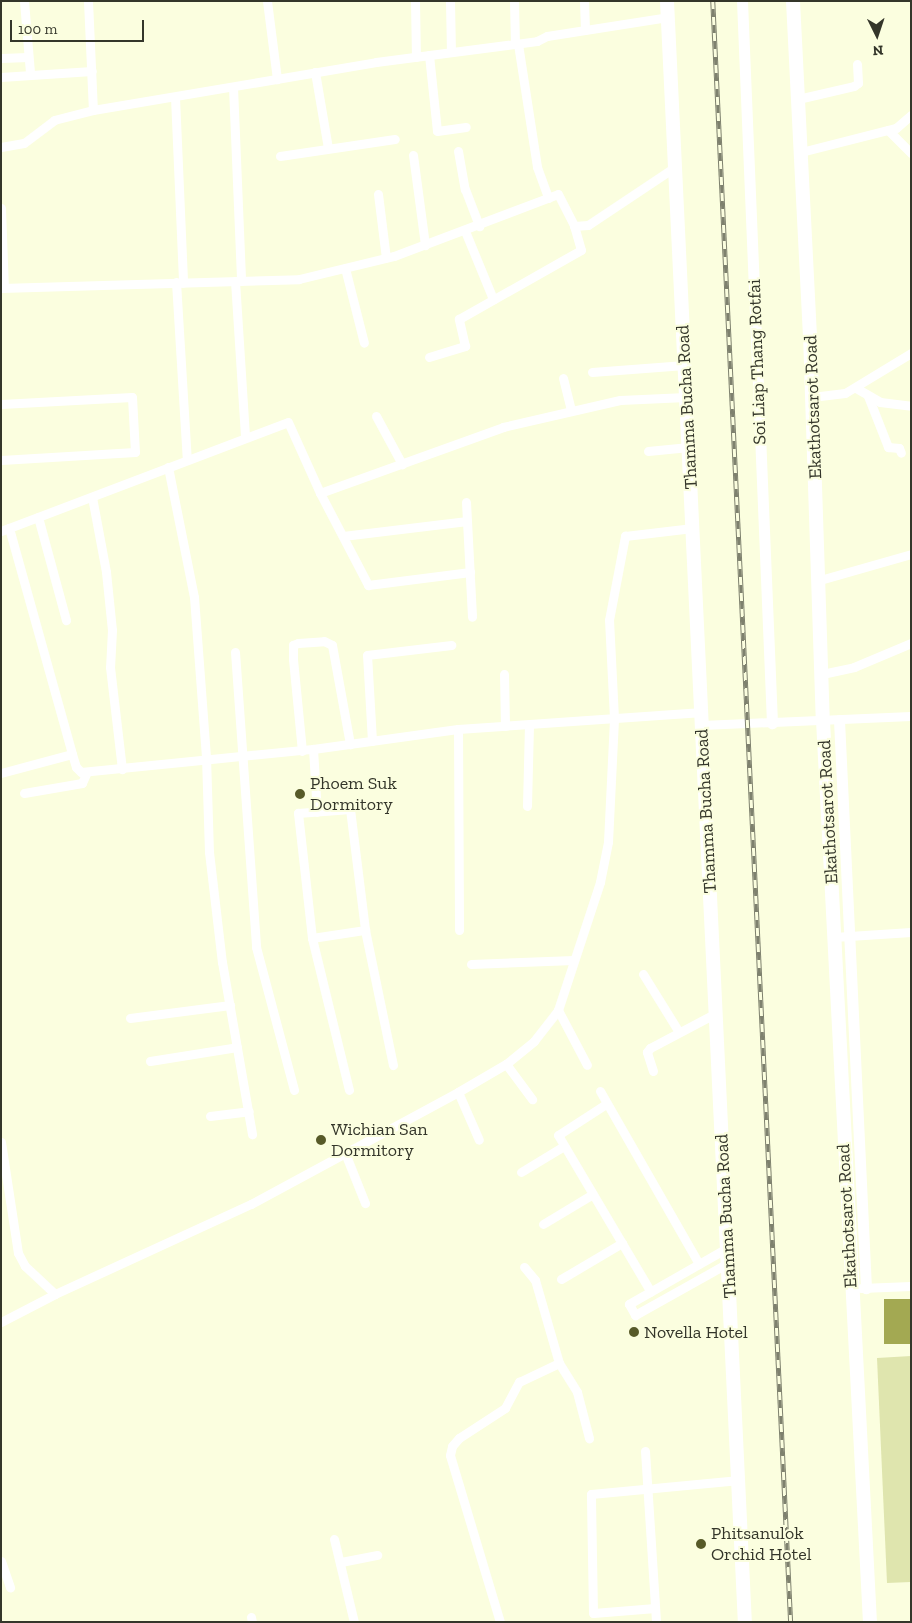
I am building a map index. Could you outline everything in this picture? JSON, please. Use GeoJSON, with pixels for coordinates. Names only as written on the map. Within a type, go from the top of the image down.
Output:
{"type":"FeatureCollection","features":[{"type":"Feature","properties":{"kind":"main road","name":"Thamma Bucha Road"},"geometry":{"type":"LineString","coordinates":[[667,1],[745,1622]]}},
{"type":"Feature","properties":{"kind":"main road","name":"Ekathotsarot Road"},"geometry":{"type":"LineString","coordinates":[[793,1],[820,580],[823,720],[851,1289],[870,1622]]}},
{"type":"Feature","properties":{"kind":"street"},"geometry":{"type":"LineString","coordinates":[[24,1],[30,73]]}},
{"type":"Feature","properties":{"kind":"street"},"geometry":{"type":"LineString","coordinates":[[88,1],[93,110]]}},
{"type":"Feature","properties":{"kind":"street"},"geometry":{"type":"LineString","coordinates":[[267,1],[277,80]]}},
{"type":"Feature","properties":{"kind":"street"},"geometry":{"type":"LineString","coordinates":[[415,1],[416,57]]}},
{"type":"Feature","properties":{"kind":"street"},"geometry":{"type":"LineString","coordinates":[[450,1],[451,52]]}},
{"type":"Feature","properties":{"kind":"street"},"geometry":{"type":"LineString","coordinates":[[514,1],[516,44],[537,167],[548,198]]}},
{"type":"Feature","properties":{"kind":"street"},"geometry":{"type":"LineString","coordinates":[[584,1],[585,30]]}},
{"type":"Feature","properties":{"kind":"street","name":"Soi Liap Thang Rotfai"},"geometry":{"type":"LineString","coordinates":[[742,1],[772,722]]}},
{"type":"Feature","properties":{"kind":"street"},"geometry":{"type":"LineString","coordinates":[[1,147],[24,143],[54,120],[93,110],[277,80],[314,72],[516,44],[585,30],[668,17]]}},
{"type":"Feature","properties":{"kind":"street"},"geometry":{"type":"LineString","coordinates":[[429,55],[437,131],[466,128]]}},
{"type":"Feature","properties":{"kind":"street"},"geometry":{"type":"LineString","coordinates":[[1,58],[28,58]]}},
{"type":"Feature","properties":{"kind":"street"},"geometry":{"type":"LineString","coordinates":[[798,99],[854,86],[858,83],[857,64]]}},
{"type":"Feature","properties":{"kind":"street"},"geometry":{"type":"LineString","coordinates":[[1,77],[30,73],[92,71]]}},
{"type":"Feature","properties":{"kind":"street"},"geometry":{"type":"LineString","coordinates":[[314,72],[328,148]]}},
{"type":"Feature","properties":{"kind":"street"},"geometry":{"type":"LineString","coordinates":[[233,87],[238,281],[245,437]]}},
{"type":"Feature","properties":{"kind":"street"},"geometry":{"type":"LineString","coordinates":[[175,97],[179,282],[188,460]]}},
{"type":"Feature","properties":{"kind":"street"},"geometry":{"type":"LineString","coordinates":[[801,152],[888,130],[911,115]]}},
{"type":"Feature","properties":{"kind":"street"},"geometry":{"type":"LineString","coordinates":[[888,130],[911,153]]}},
{"type":"Feature","properties":{"kind":"street"},"geometry":{"type":"LineString","coordinates":[[280,156],[395,139]]}},
{"type":"Feature","properties":{"kind":"street"},"geometry":{"type":"LineString","coordinates":[[458,151],[465,189],[479,226]]}},
{"type":"Feature","properties":{"kind":"street"},"geometry":{"type":"LineString","coordinates":[[413,155],[425,245]]}},
{"type":"Feature","properties":{"kind":"street"},"geometry":{"type":"LineString","coordinates":[[574,226],[588,225],[600,218],[675,167]]}},
{"type":"Feature","properties":{"kind":"street"},"geometry":{"type":"LineString","coordinates":[[378,194],[386,258]]}},
{"type":"Feature","properties":{"kind":"street"},"geometry":{"type":"LineString","coordinates":[[1,208],[3,288],[299,279],[386,258],[479,226],[558,194],[574,226],[581,250],[459,319],[466,346],[429,357]]}},
{"type":"Feature","properties":{"kind":"street"},"geometry":{"type":"LineString","coordinates":[[465,231],[493,299]]}},
{"type":"Feature","properties":{"kind":"street"},"geometry":{"type":"LineString","coordinates":[[345,268],[364,343]]}},
{"type":"Feature","properties":{"kind":"street"},"geometry":{"type":"LineString","coordinates":[[812,397],[845,394],[911,353]]}},
{"type":"Feature","properties":{"kind":"street"},"geometry":{"type":"LineString","coordinates":[[592,372],[685,365]]}},
{"type":"Feature","properties":{"kind":"street"},"geometry":{"type":"LineString","coordinates":[[563,378],[571,411]]}},
{"type":"Feature","properties":{"kind":"street"},"geometry":{"type":"LineString","coordinates":[[856,388],[868,396],[891,405],[911,406]]}},
{"type":"Feature","properties":{"kind":"street"},"geometry":{"type":"LineString","coordinates":[[868,396],[888,446],[899,448],[901,453]]}},
{"type":"Feature","properties":{"kind":"street"},"geometry":{"type":"LineString","coordinates":[[1,404],[132,397],[135,452],[1,460]]}},
{"type":"Feature","properties":{"kind":"street"},"geometry":{"type":"LineString","coordinates":[[320,493],[503,427],[620,400],[686,397]]}},
{"type":"Feature","properties":{"kind":"street"},"geometry":{"type":"LineString","coordinates":[[376,416],[402,464]]}},
{"type":"Feature","properties":{"kind":"street"},"geometry":{"type":"LineString","coordinates":[[470,572],[368,585],[320,493],[288,422],[5,529],[76,767],[87,772],[206,757],[313,750],[458,729],[614,718],[772,722],[911,716]]}},
{"type":"Feature","properties":{"kind":"street"},"geometry":{"type":"LineString","coordinates":[[648,450],[688,447]]}},
{"type":"Feature","properties":{"kind":"street"},"geometry":{"type":"LineString","coordinates":[[168,467],[194,597],[206,757],[209,852],[230,1005],[252,1134]]}},
{"type":"Feature","properties":{"kind":"street"},"geometry":{"type":"LineString","coordinates":[[92,497],[106,572],[112,630],[110,667],[122,768]]}},
{"type":"Feature","properties":{"kind":"street"},"geometry":{"type":"LineString","coordinates":[[466,502],[472,617]]}},
{"type":"Feature","properties":{"kind":"street"},"geometry":{"type":"LineString","coordinates":[[38,517],[66,620]]}},
{"type":"Feature","properties":{"kind":"street"},"geometry":{"type":"LineString","coordinates":[[342,536],[467,521]]}},
{"type":"Feature","properties":{"kind":"street"},"geometry":{"type":"LineString","coordinates":[[1,1322],[55,1294],[251,1204],[458,1092],[506,1064],[534,1041],[558,1010],[600,882],[608,842],[614,718],[609,620],[625,536],[693,528]]}},
{"type":"Feature","properties":{"kind":"street"},"geometry":{"type":"LineString","coordinates":[[820,580],[911,554]]}},
{"type":"Feature","properties":{"kind":"street"},"geometry":{"type":"LineString","coordinates":[[302,750],[293,659],[293,645],[298,643],[324,641],[332,645],[350,744]]}},
{"type":"Feature","properties":{"kind":"street"},"geometry":{"type":"LineString","coordinates":[[822,674],[854,667],[911,643]]}},
{"type":"Feature","properties":{"kind":"street"},"geometry":{"type":"LineString","coordinates":[[372,741],[366,654],[451,645]]}},
{"type":"Feature","properties":{"kind":"street"},"geometry":{"type":"LineString","coordinates":[[236,652],[256,947],[294,1090]]}},
{"type":"Feature","properties":{"kind":"street"},"geometry":{"type":"LineString","coordinates":[[504,674],[505,726]]}},
{"type":"Feature","properties":{"kind":"street"},"geometry":{"type":"LineString","coordinates":[[838,720],[866,1288]]}},
{"type":"Feature","properties":{"kind":"street"},"geometry":{"type":"LineString","coordinates":[[528,806],[529,724]]}},
{"type":"Feature","properties":{"kind":"street"},"geometry":{"type":"LineString","coordinates":[[458,729],[459,930]]}},
{"type":"Feature","properties":{"kind":"street"},"geometry":{"type":"LineString","coordinates":[[313,750],[317,812]]}},
{"type":"Feature","properties":{"kind":"street"},"geometry":{"type":"LineString","coordinates":[[1,773],[72,754]]}},
{"type":"Feature","properties":{"kind":"street"},"geometry":{"type":"LineString","coordinates":[[24,793],[82,783],[87,772]]}},
{"type":"Feature","properties":{"kind":"street"},"geometry":{"type":"LineString","coordinates":[[349,1090],[312,938],[298,814],[350,809],[365,930],[394,1065]]}},
{"type":"Feature","properties":{"kind":"street"},"geometry":{"type":"LineString","coordinates":[[312,938],[365,930]]}},
{"type":"Feature","properties":{"kind":"street"},"geometry":{"type":"LineString","coordinates":[[834,937],[911,932]]}},
{"type":"Feature","properties":{"kind":"street"},"geometry":{"type":"LineString","coordinates":[[471,964],[574,960]]}},
{"type":"Feature","properties":{"kind":"street"},"geometry":{"type":"LineString","coordinates":[[642,974],[679,1032]]}},
{"type":"Feature","properties":{"kind":"street"},"geometry":{"type":"LineString","coordinates":[[130,1018],[230,1005]]}},
{"type":"Feature","properties":{"kind":"street"},"geometry":{"type":"LineString","coordinates":[[558,1010],[587,1065]]}},
{"type":"Feature","properties":{"kind":"street"},"geometry":{"type":"LineString","coordinates":[[654,1071],[648,1050],[716,1013]]}},
{"type":"Feature","properties":{"kind":"street"},"geometry":{"type":"LineString","coordinates":[[150,1061],[237,1047]]}},
{"type":"Feature","properties":{"kind":"street"},"geometry":{"type":"LineString","coordinates":[[506,1064],[532,1099]]}},
{"type":"Feature","properties":{"kind":"street"},"geometry":{"type":"LineString","coordinates":[[600,1091],[699,1264]]}},
{"type":"Feature","properties":{"kind":"street"},"geometry":{"type":"LineString","coordinates":[[458,1092],[479,1140]]}},
{"type":"Feature","properties":{"kind":"street"},"geometry":{"type":"LineString","coordinates":[[606,1104],[558,1135],[651,1292]]}},
{"type":"Feature","properties":{"kind":"street"},"geometry":{"type":"LineString","coordinates":[[210,1116],[249,1111]]}},
{"type":"Feature","properties":{"kind":"street"},"geometry":{"type":"LineString","coordinates":[[1,1142],[4,1183],[18,1253],[25,1266],[55,1294]]}},
{"type":"Feature","properties":{"kind":"street"},"geometry":{"type":"LineString","coordinates":[[521,1172],[564,1146]]}},
{"type":"Feature","properties":{"kind":"street"},"geometry":{"type":"LineString","coordinates":[[345,1153],[365,1203]]}},
{"type":"Feature","properties":{"kind":"street"},"geometry":{"type":"LineString","coordinates":[[543,1224],[593,1194]]}},
{"type":"Feature","properties":{"kind":"street"},"geometry":{"type":"LineString","coordinates":[[561,1279],[622,1243]]}},
{"type":"Feature","properties":{"kind":"street"},"geometry":{"type":"LineString","coordinates":[[727,1248],[629,1304],[636,1315],[728,1263]]}},
{"type":"Feature","properties":{"kind":"street"},"geometry":{"type":"LineString","coordinates":[[524,1267],[535,1280],[559,1363],[577,1392],[589,1438]]}},
{"type":"Feature","properties":{"kind":"street"},"geometry":{"type":"LineString","coordinates":[[851,1289],[911,1286]]}},
{"type":"Feature","properties":{"kind":"street"},"geometry":{"type":"LineString","coordinates":[[497,1621],[450,1455],[452,1446],[505,1408],[519,1382],[559,1363]]}},
{"type":"Feature","properties":{"kind":"street"},"geometry":{"type":"LineString","coordinates":[[645,1451],[656,1622]]}},
{"type":"Feature","properties":{"kind":"street"},"geometry":{"type":"LineString","coordinates":[[655,1608],[593,1613],[591,1494],[739,1480]]}},
{"type":"Feature","properties":{"kind":"street"},"geometry":{"type":"LineString","coordinates":[[334,1539],[354,1622]]}},
{"type":"Feature","properties":{"kind":"street"},"geometry":{"type":"LineString","coordinates":[[341,1562],[377,1555]]}},
{"type":"Feature","properties":{"kind":"street"},"geometry":{"type":"LineString","coordinates":[[1,1561],[10,1587]]}},
{"type":"Feature","properties":{"kind":"shaded area"},"geometry":{"type":"Polygon","coordinates":[[[884,1299],[911,1299],[911,1344],[884,1344],[884,1299]]]}},
{"type":"Feature","properties":{"kind":"shaded area"},"geometry":{"type":"Polygon","coordinates":[[[911,1356],[911,1582],[887,1583],[877,1358],[911,1356]]]}},
{"type":"Feature","properties":{"kind":"railway"},"geometry":{"type":"LineString","coordinates":[[713,1],[791,1622]]}},
{"type":"Feature","properties":{"kind":"place","name":"Phoem Suk Dormitory"},"geometry":{"type":"Point","coordinates":[300,794]}},
{"type":"Feature","properties":{"kind":"place","name":"Wichian San Dormitory"},"geometry":{"type":"Point","coordinates":[321,1140]}},
{"type":"Feature","properties":{"kind":"place","name":"Novella Hotel"},"geometry":{"type":"Point","coordinates":[634,1332]}},
{"type":"Feature","properties":{"kind":"place","name":"Phitsanulok Orchid Hotel"},"geometry":{"type":"Point","coordinates":[701,1544]}}]}
